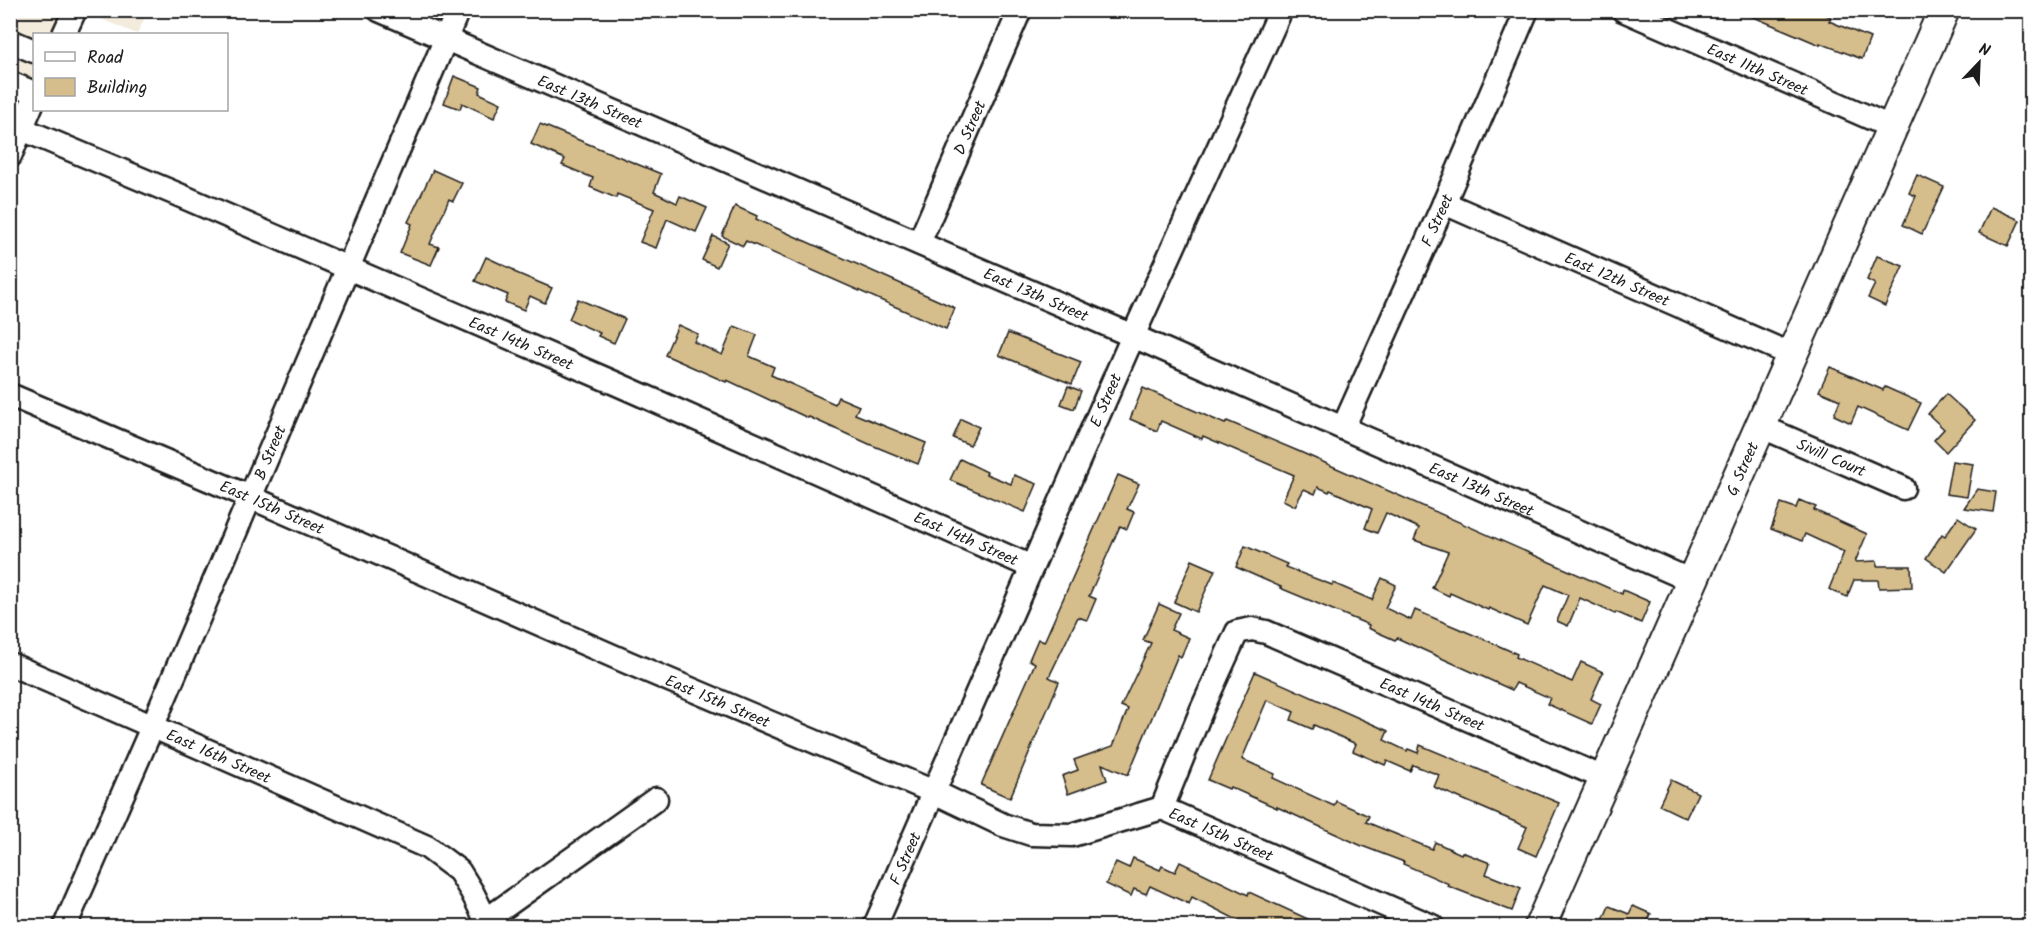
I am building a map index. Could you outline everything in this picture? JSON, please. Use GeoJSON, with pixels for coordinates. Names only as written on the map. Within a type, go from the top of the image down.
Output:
{"type":"FeatureCollection","features":[{"type":"Feature","properties":{"kind":"main road","name":"G Street"},"geometry":{"type":"LineString","coordinates":[[1540,927],[1944,10]]}},
{"type":"Feature","properties":{"kind":"street"},"geometry":{"type":"LineString","coordinates":[[64,33],[75,10]]}},
{"type":"Feature","properties":{"kind":"street","name":"East 13th Street"},"geometry":{"type":"LineString","coordinates":[[379,10],[1692,581]]}},
{"type":"Feature","properties":{"kind":"street","name":"B Street"},"geometry":{"type":"LineString","coordinates":[[65,927],[459,10]]}},
{"type":"Feature","properties":{"kind":"street","name":"E Street"},"geometry":{"type":"LineString","coordinates":[[934,792],[1133,336],[1281,10]]}},
{"type":"Feature","properties":{"kind":"street","name":"F Street"},"geometry":{"type":"LineString","coordinates":[[1343,428],[1527,10]]}},
{"type":"Feature","properties":{"kind":"street","name":"East 11th Street"},"geometry":{"type":"LineString","coordinates":[[1623,10],[1891,127]]}},
{"type":"Feature","properties":{"kind":"street","name":"D Street"},"geometry":{"type":"LineString","coordinates":[[919,243],[1015,12]]}},
{"type":"Feature","properties":{"kind":"street"},"geometry":{"type":"LineString","coordinates":[[10,41],[33,51]]}},
{"type":"Feature","properties":{"kind":"street"},"geometry":{"type":"LineString","coordinates":[[10,83],[33,93]]}},
{"type":"Feature","properties":{"kind":"street"},"geometry":{"type":"LineString","coordinates":[[10,156],[16,127],[33,101]]}},
{"type":"Feature","properties":{"kind":"street","name":"East 14th Street"},"geometry":{"type":"LineString","coordinates":[[16,127],[617,384],[1032,567]]}},
{"type":"Feature","properties":{"kind":"street","name":"East 12th Street"},"geometry":{"type":"LineString","coordinates":[[1444,203],[1792,355]]}},
{"type":"Feature","properties":{"kind":"street","name":"East 15th Street"},"geometry":{"type":"LineString","coordinates":[[10,395],[250,496],[629,663],[934,792],[1003,825],[1031,834],[1072,835],[1162,808],[1432,927]]}},
{"type":"Feature","properties":{"kind":"street","name":"Sivill Court"},"geometry":{"type":"LineString","coordinates":[[1760,426],[1903,488]]}},
{"type":"Feature","properties":{"kind":"street","name":"East 14th Street"},"geometry":{"type":"LineString","coordinates":[[1162,808],[1202,709],[1237,632],[1252,629],[1266,632],[1604,778]]}},
{"type":"Feature","properties":{"kind":"street","name":"East 16th Street"},"geometry":{"type":"LineString","coordinates":[[10,664],[427,847],[459,871],[487,923]]}},
{"type":"Feature","properties":{"kind":"street","name":"F Street"},"geometry":{"type":"LineString","coordinates":[[875,927],[934,792]]}},
{"type":"Feature","properties":{"kind":"street"},"geometry":{"type":"LineString","coordinates":[[487,923],[656,799]]}},
{"type":"Feature","properties":{"kind":"shaded area"},"geometry":{"type":"Polygon","coordinates":[[[11,11],[78,11],[67,33],[33,33],[33,111],[29,121],[11,112],[11,11]]]}},
{"type":"Feature","properties":{"kind":"shaded area"},"geometry":{"type":"Polygon","coordinates":[[[82,11],[148,11],[137,33],[82,11]]]}},
{"type":"Feature","properties":{"kind":"building"},"geometry":{"type":"Polygon","coordinates":[[[1737,10],[1815,10],[1831,17],[1829,21],[1870,38],[1862,59],[1820,43],[1820,45],[1737,10]]]}},
{"type":"Feature","properties":{"kind":"building"},"geometry":{"type":"Polygon","coordinates":[[[454,76],[481,87],[479,93],[501,103],[494,118],[462,103],[460,109],[444,103],[454,76]]]}},
{"type":"Feature","properties":{"kind":"building"},"geometry":{"type":"Polygon","coordinates":[[[540,124],[661,174],[654,192],[677,203],[680,196],[707,208],[696,232],[667,219],[656,248],[640,242],[654,209],[617,194],[616,198],[590,187],[593,178],[562,165],[565,159],[531,144],[540,124]]]}},
{"type":"Feature","properties":{"kind":"building"},"geometry":{"type":"Polygon","coordinates":[[[433,170],[462,183],[453,201],[449,199],[430,244],[439,247],[431,265],[400,253],[412,224],[408,222],[433,170]]]}},
{"type":"Feature","properties":{"kind":"building"},"geometry":{"type":"Polygon","coordinates":[[[1917,175],[1944,187],[1922,234],[1903,225],[1916,196],[1909,193],[1917,175]]]}},
{"type":"Feature","properties":{"kind":"building"},"geometry":{"type":"Polygon","coordinates":[[[735,206],[757,216],[756,219],[955,308],[946,329],[746,241],[743,246],[722,236],[735,206]]]}},
{"type":"Feature","properties":{"kind":"building"},"geometry":{"type":"Polygon","coordinates":[[[1991,207],[2020,220],[2008,246],[1979,233],[1991,207]]]}},
{"type":"Feature","properties":{"kind":"building"},"geometry":{"type":"Polygon","coordinates":[[[713,236],[728,243],[717,267],[702,260],[713,236]]]}},
{"type":"Feature","properties":{"kind":"building"},"geometry":{"type":"Polygon","coordinates":[[[1877,256],[1903,266],[1885,306],[1868,298],[1875,284],[1867,280],[1877,256]]]}},
{"type":"Feature","properties":{"kind":"building"},"geometry":{"type":"Polygon","coordinates":[[[486,257],[552,288],[545,303],[530,296],[524,310],[505,302],[508,295],[475,281],[486,257]]]}},
{"type":"Feature","properties":{"kind":"building"},"geometry":{"type":"Polygon","coordinates":[[[578,299],[625,319],[614,343],[598,336],[600,333],[569,319],[578,299]]]}},
{"type":"Feature","properties":{"kind":"building"},"geometry":{"type":"Polygon","coordinates":[[[678,325],[698,334],[694,342],[722,355],[734,326],[757,335],[749,356],[774,367],[771,375],[835,404],[838,397],[859,406],[855,414],[926,443],[918,464],[665,355],[678,325]]]}},
{"type":"Feature","properties":{"kind":"building"},"geometry":{"type":"Polygon","coordinates":[[[1008,333],[1081,362],[1072,384],[999,355],[1008,333]]]}},
{"type":"Feature","properties":{"kind":"building"},"geometry":{"type":"Polygon","coordinates":[[[1830,367],[1883,390],[1885,387],[1921,403],[1908,430],[1858,407],[1851,423],[1834,415],[1840,400],[1819,391],[1830,367]]]}},
{"type":"Feature","properties":{"kind":"building"},"geometry":{"type":"Polygon","coordinates":[[[1068,386],[1081,391],[1074,409],[1061,404],[1068,386]]]}},
{"type":"Feature","properties":{"kind":"building"},"geometry":{"type":"Polygon","coordinates":[[[1143,388],[1225,424],[1227,421],[1298,451],[1622,594],[1623,590],[1650,602],[1641,623],[1580,598],[1568,626],[1557,621],[1568,595],[1545,585],[1527,625],[1489,608],[1488,610],[1450,593],[1449,596],[1432,588],[1448,552],[1414,540],[1419,528],[1386,513],[1377,533],[1365,528],[1372,509],[1318,487],[1315,494],[1304,489],[1295,506],[1283,500],[1294,475],[1203,436],[1202,439],[1161,421],[1157,431],[1130,419],[1143,388]]]}},
{"type":"Feature","properties":{"kind":"building"},"geometry":{"type":"Polygon","coordinates":[[[1946,394],[1975,420],[1946,452],[1934,440],[1944,429],[1928,414],[1946,394]]]}},
{"type":"Feature","properties":{"kind":"building"},"geometry":{"type":"Polygon","coordinates":[[[961,419],[979,427],[970,445],[953,438],[961,419]]]}},
{"type":"Feature","properties":{"kind":"building"},"geometry":{"type":"Polygon","coordinates":[[[960,459],[987,472],[986,474],[1011,484],[1014,475],[1037,484],[1025,512],[950,480],[960,459]]]}},
{"type":"Feature","properties":{"kind":"building"},"geometry":{"type":"Polygon","coordinates":[[[1952,461],[1973,464],[1967,497],[1946,494],[1952,461]]]}},
{"type":"Feature","properties":{"kind":"building"},"geometry":{"type":"Polygon","coordinates":[[[1118,475],[1139,484],[1127,509],[1134,512],[1127,529],[1120,526],[1089,596],[1096,599],[1087,620],[1078,617],[1049,677],[1059,682],[1010,798],[981,785],[1035,663],[1029,660],[1038,639],[1044,642],[1118,475]]]}},
{"type":"Feature","properties":{"kind":"building"},"geometry":{"type":"Polygon","coordinates":[[[1977,489],[1996,492],[1993,512],[1964,508],[1977,489]]]}},
{"type":"Feature","properties":{"kind":"building"},"geometry":{"type":"Polygon","coordinates":[[[1799,500],[1816,507],[1814,510],[1867,534],[1855,562],[1877,561],[1877,566],[1911,566],[1912,587],[1879,588],[1878,580],[1854,580],[1847,597],[1829,589],[1844,552],[1805,534],[1802,541],[1771,529],[1781,503],[1796,508],[1799,500]]]}},
{"type":"Feature","properties":{"kind":"building"},"geometry":{"type":"Polygon","coordinates":[[[1958,517],[1976,529],[1946,572],[1926,558],[1942,534],[1945,536],[1958,517]]]}},
{"type":"Feature","properties":{"kind":"building"},"geometry":{"type":"Polygon","coordinates":[[[1245,546],[1287,564],[1285,567],[1332,585],[1333,583],[1372,600],[1382,578],[1396,585],[1385,608],[1411,620],[1415,610],[1517,654],[1516,657],[1572,682],[1581,662],[1603,672],[1591,699],[1601,704],[1592,724],[1547,704],[1550,698],[1516,683],[1512,690],[1397,638],[1395,640],[1368,628],[1369,625],[1236,567],[1245,546]]]}},
{"type":"Feature","properties":{"kind":"building"},"geometry":{"type":"Polygon","coordinates":[[[1192,560],[1215,570],[1196,612],[1174,602],[1192,560]]]}},
{"type":"Feature","properties":{"kind":"building"},"geometry":{"type":"Polygon","coordinates":[[[1159,604],[1179,613],[1171,630],[1189,638],[1181,657],[1178,655],[1128,775],[1102,764],[1107,780],[1068,794],[1062,776],[1078,770],[1074,760],[1113,746],[1128,709],[1121,706],[1151,643],[1143,640],[1159,604]]]}},
{"type":"Feature","properties":{"kind":"building"},"geometry":{"type":"Polygon","coordinates":[[[1255,672],[1388,731],[1384,740],[1407,751],[1408,749],[1418,753],[1420,745],[1559,803],[1536,856],[1518,848],[1527,827],[1434,787],[1439,775],[1413,765],[1410,771],[1387,761],[1385,765],[1353,751],[1356,744],[1314,725],[1312,729],[1291,720],[1294,712],[1267,700],[1242,759],[1275,774],[1273,778],[1334,806],[1336,801],[1369,816],[1366,822],[1432,849],[1435,842],[1461,854],[1462,852],[1490,863],[1486,874],[1521,888],[1512,911],[1448,886],[1449,884],[1403,864],[1404,862],[1362,846],[1277,807],[1208,780],[1255,672]]]}},
{"type":"Feature","properties":{"kind":"building"},"geometry":{"type":"Polygon","coordinates":[[[1671,780],[1698,793],[1686,818],[1659,805],[1671,780]]]}},
{"type":"Feature","properties":{"kind":"building"},"geometry":{"type":"Polygon","coordinates":[[[1133,858],[1160,870],[1162,866],[1175,872],[1180,862],[1248,895],[1249,892],[1325,927],[1251,927],[1192,897],[1189,904],[1150,886],[1146,894],[1134,889],[1131,896],[1106,884],[1116,862],[1129,868],[1133,858]]]}},
{"type":"Feature","properties":{"kind":"building"},"geometry":{"type":"Polygon","coordinates":[[[1609,906],[1629,914],[1633,906],[1651,914],[1647,923],[1655,927],[1600,927],[1609,906]]]}}]}
